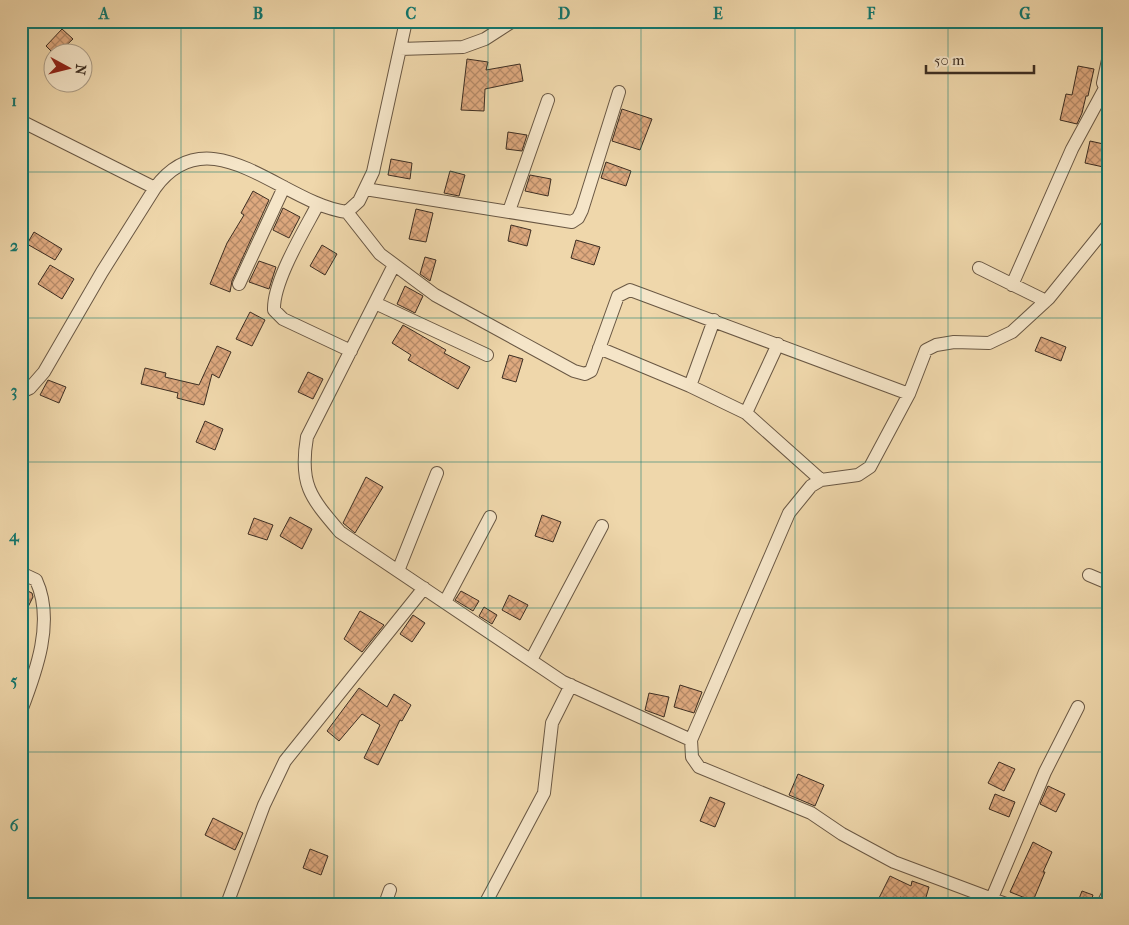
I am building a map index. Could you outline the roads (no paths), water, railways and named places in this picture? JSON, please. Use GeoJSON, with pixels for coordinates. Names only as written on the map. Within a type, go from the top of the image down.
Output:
{"type":"FeatureCollection","features":[{"type":"Feature","properties":{"kind":"street"},"geometry":{"type":"LineString","coordinates":[[347,212],[359,201],[373,172],[406,21]]}},
{"type":"Feature","properties":{"kind":"street"},"geometry":{"type":"LineString","coordinates":[[400,49],[463,47],[485,39],[513,21]]}},
{"type":"Feature","properties":{"kind":"street"},"geometry":{"type":"LineString","coordinates":[[1012,285],[1072,149],[1106,92],[1102,83],[1108,60]]}},
{"type":"Feature","properties":{"kind":"street"},"geometry":{"type":"LineString","coordinates":[[364,189],[572,222],[578,218],[619,92]]}},
{"type":"Feature","properties":{"kind":"street"},"geometry":{"type":"LineString","coordinates":[[509,211],[548,100]]}},
{"type":"Feature","properties":{"kind":"street"},"geometry":{"type":"LineString","coordinates":[[21,121],[155,188]]}},
{"type":"Feature","properties":{"kind":"street"},"geometry":{"type":"LineString","coordinates":[[21,392],[30,388],[44,372],[102,272],[164,175],[181,162],[201,158],[216,158],[239,165],[330,210],[347,212],[380,254],[435,295],[574,372],[585,374],[591,371],[618,296],[624,291],[630,290],[909,394]]}},
{"type":"Feature","properties":{"kind":"street"},"geometry":{"type":"LineString","coordinates":[[239,284],[284,187]]}},
{"type":"Feature","properties":{"kind":"street"},"geometry":{"type":"LineString","coordinates":[[318,204],[293,252],[274,298],[274,310],[283,319],[351,351]]}},
{"type":"Feature","properties":{"kind":"street"},"geometry":{"type":"LineString","coordinates":[[1006,904],[894,862],[842,834],[811,813],[699,767],[692,757],[691,740],[789,512],[811,486],[821,480],[858,475],[870,467],[909,394],[926,350],[936,345],[954,342],[989,343],[1012,332],[1046,301],[1108,225]]}},
{"type":"Feature","properties":{"kind":"street"},"geometry":{"type":"LineString","coordinates":[[394,265],[307,437],[303,461],[306,484],[325,514],[340,532],[531,660],[571,685],[691,740]]}},
{"type":"Feature","properties":{"kind":"street"},"geometry":{"type":"LineString","coordinates":[[979,268],[1046,301]]}},
{"type":"Feature","properties":{"kind":"street"},"geometry":{"type":"LineString","coordinates":[[375,303],[487,355]]}},
{"type":"Feature","properties":{"kind":"street"},"geometry":{"type":"LineString","coordinates":[[690,386],[714,320]]}},
{"type":"Feature","properties":{"kind":"street"},"geometry":{"type":"LineString","coordinates":[[746,413],[778,344]]}},
{"type":"Feature","properties":{"kind":"street"},"geometry":{"type":"LineString","coordinates":[[599,348],[690,386],[746,413],[821,480]]}},
{"type":"Feature","properties":{"kind":"street"},"geometry":{"type":"LineString","coordinates":[[398,571],[437,474]]}},
{"type":"Feature","properties":{"kind":"street"},"geometry":{"type":"LineString","coordinates":[[444,602],[490,517]]}},
{"type":"Feature","properties":{"kind":"street"},"geometry":{"type":"LineString","coordinates":[[531,660],[602,526]]}},
{"type":"Feature","properties":{"kind":"street"},"geometry":{"type":"LineString","coordinates":[[21,573],[36,580],[43,595],[44,623],[33,680],[21,711]]}},
{"type":"Feature","properties":{"kind":"street"},"geometry":{"type":"LineString","coordinates":[[1089,576],[1108,583]]}},
{"type":"Feature","properties":{"kind":"street"},"geometry":{"type":"LineString","coordinates":[[227,904],[264,804],[285,761],[424,588]]}},
{"type":"Feature","properties":{"kind":"street"},"geometry":{"type":"LineString","coordinates":[[485,904],[544,793],[552,723],[571,685]]}},
{"type":"Feature","properties":{"kind":"street"},"geometry":{"type":"LineString","coordinates":[[992,898],[1046,772],[1078,707]]}},
{"type":"Feature","properties":{"kind":"street"},"geometry":{"type":"LineString","coordinates":[[385,904],[390,890]]}},
{"type":"Feature","properties":{"kind":"street"},"geometry":{"type":"LineString","coordinates":[[1104,904],[1108,894]]}}]}
